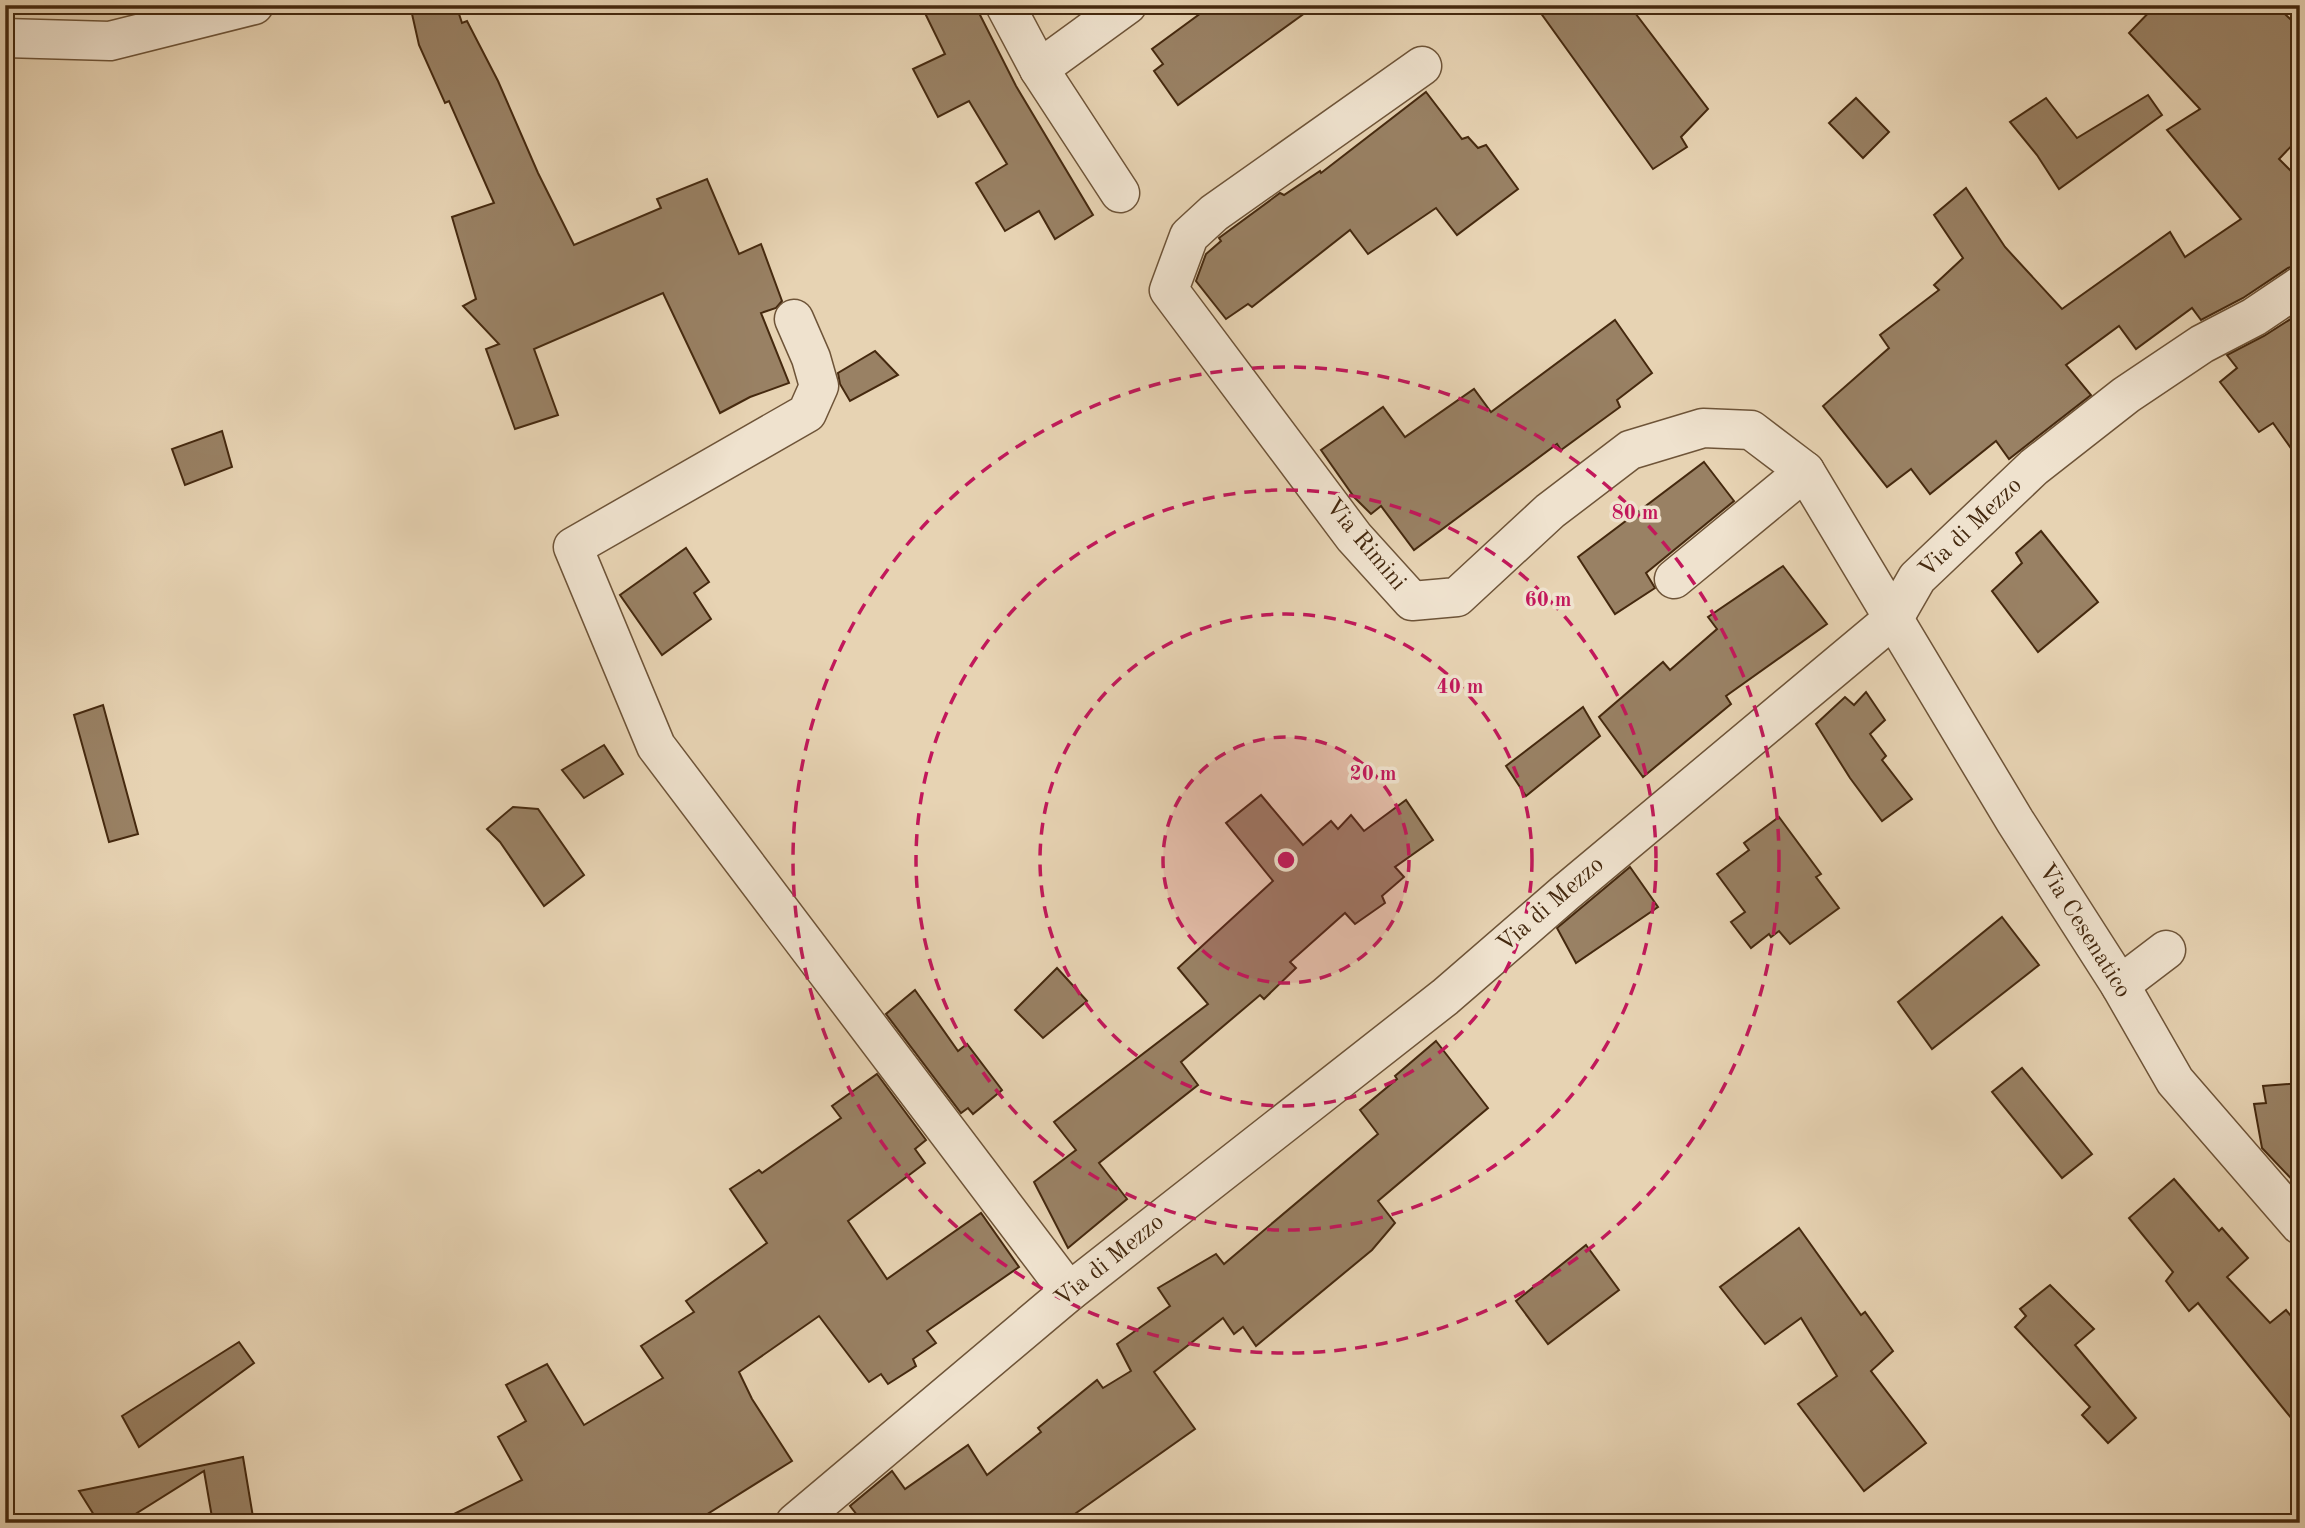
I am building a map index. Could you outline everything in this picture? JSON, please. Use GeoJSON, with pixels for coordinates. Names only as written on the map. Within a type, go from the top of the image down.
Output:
{"type":"FeatureCollection","features":[{"type":"Feature","properties":{"kind":"street"},"geometry":{"type":"LineString","coordinates":[[5,38],[110,41],[254,5]]}},
{"type":"Feature","properties":{"kind":"street"},"geometry":{"type":"LineString","coordinates":[[1005,5],[1039,69],[1120,193]]}},
{"type":"Feature","properties":{"kind":"street"},"geometry":{"type":"LineString","coordinates":[[1039,69],[1127,5]]}},
{"type":"Feature","properties":{"kind":"street","name":"Via Rimini"},"geometry":{"type":"LineString","coordinates":[[1422,66],[1214,213],[1189,236],[1169,290],[1354,537],[1412,601],[1457,597],[1550,511],[1630,450],[1703,428],[1751,430],[1805,471],[1894,618]]}},
{"type":"Feature","properties":{"kind":"street","name":"Via di Mezzo"},"geometry":{"type":"LineString","coordinates":[[795,1523],[1069,1292],[1445,997],[1565,892],[1894,618],[1917,578],[2034,467],[2137,388],[2203,344],[2255,317],[2300,286]]}},
{"type":"Feature","properties":{"kind":"street"},"geometry":{"type":"LineString","coordinates":[[794,320],[811,358],[819,386],[807,413],[573,547],[656,746],[1069,1292]]}},
{"type":"Feature","properties":{"kind":"street"},"geometry":{"type":"LineString","coordinates":[[1674,579],[1805,471]]}},
{"type":"Feature","properties":{"kind":"street","name":"Via Cesenatico"},"geometry":{"type":"LineString","coordinates":[[1894,618],[2015,821],[2120,985],[2175,1081],[2300,1225]]}},
{"type":"Feature","properties":{"kind":"street"},"geometry":{"type":"LineString","coordinates":[[2120,985],[2166,950]]}},
{"type":"Feature","properties":{"kind":"building"},"geometry":{"type":"Polygon","coordinates":[[[410,5],[456,5],[462,23],[467,21],[498,81],[538,173],[574,245],[661,208],[657,199],[707,179],[739,254],[761,244],[782,301],[776,308],[761,313],[789,383],[750,397],[720,413],[663,293],[534,349],[558,415],[515,429],[486,349],[499,344],[463,306],[476,299],[452,217],[494,203],[449,101],[445,103],[419,45],[410,5]]]}},
{"type":"Feature","properties":{"kind":"building"},"geometry":{"type":"Polygon","coordinates":[[[921,5],[975,5],[1016,86],[1093,215],[1055,239],[1039,211],[1005,231],[976,183],[1007,164],[969,101],[938,117],[913,69],[945,54],[921,5]]]}},
{"type":"Feature","properties":{"kind":"building"},"geometry":{"type":"Polygon","coordinates":[[[1212,5],[1316,5],[1178,105],[1154,71],[1163,64],[1152,49],[1212,5]]]}},
{"type":"Feature","properties":{"kind":"building"},"geometry":{"type":"Polygon","coordinates":[[[1535,5],[1629,5],[1708,109],[1681,137],[1687,147],[1653,169],[1535,5]]]}},
{"type":"Feature","properties":{"kind":"building"},"geometry":{"type":"Polygon","coordinates":[[[2156,5],[2275,5],[2300,28],[2300,137],[2279,159],[2300,180],[2300,264],[2288,268],[2243,298],[2201,320],[2192,308],[2136,349],[2119,326],[2066,365],[2091,395],[2009,459],[1996,441],[1930,494],[1911,469],[1887,487],[1823,406],[1889,348],[1880,335],[1939,290],[1934,285],[1963,258],[1934,215],[1966,188],[2005,247],[2062,309],[2170,232],[2185,257],[2241,219],[2167,130],[2200,109],[2129,33],[2156,5]]]}},
{"type":"Feature","properties":{"kind":"building"},"geometry":{"type":"Polygon","coordinates":[[[1426,92],[1462,139],[1468,137],[1478,148],[1486,145],[1518,189],[1457,235],[1436,208],[1368,254],[1350,230],[1252,307],[1248,304],[1226,319],[1196,281],[1206,254],[1221,241],[1219,238],[1280,193],[1284,195],[1320,171],[1321,173],[1426,92]]]}},
{"type":"Feature","properties":{"kind":"building"},"geometry":{"type":"Polygon","coordinates":[[[2148,95],[2162,115],[2059,189],[2037,155],[2010,122],[2046,98],[2077,138],[2148,95]]]}},
{"type":"Feature","properties":{"kind":"building"},"geometry":{"type":"Polygon","coordinates":[[[1856,98],[1889,132],[1863,158],[1829,123],[1856,98]]]}},
{"type":"Feature","properties":{"kind":"building"},"geometry":{"type":"Polygon","coordinates":[[[2300,313],[2300,461],[2273,423],[2259,432],[2220,382],[2237,368],[2227,355],[2300,313]]]}},
{"type":"Feature","properties":{"kind":"building"},"geometry":{"type":"Polygon","coordinates":[[[1615,320],[1652,373],[1617,400],[1620,407],[1561,450],[1557,444],[1414,550],[1381,506],[1371,514],[1354,497],[1321,450],[1383,407],[1405,437],[1474,389],[1491,412],[1615,320]]]}},
{"type":"Feature","properties":{"kind":"building"},"geometry":{"type":"Polygon","coordinates":[[[875,351],[898,375],[850,401],[840,384],[838,373],[875,351]]]}},
{"type":"Feature","properties":{"kind":"building"},"geometry":{"type":"Polygon","coordinates":[[[222,431],[232,467],[185,485],[172,449],[222,431]]]}},
{"type":"Feature","properties":{"kind":"building"},"geometry":{"type":"Polygon","coordinates":[[[1704,462],[1734,501],[1646,573],[1655,588],[1615,614],[1578,557],[1704,462]]]}},
{"type":"Feature","properties":{"kind":"building"},"geometry":{"type":"Polygon","coordinates":[[[2041,531],[2098,602],[2038,652],[1992,591],[2022,563],[2016,553],[2041,531]]]}},
{"type":"Feature","properties":{"kind":"building"},"geometry":{"type":"Polygon","coordinates":[[[686,548],[709,582],[694,593],[711,619],[662,655],[620,595],[686,548]]]}},
{"type":"Feature","properties":{"kind":"building"},"geometry":{"type":"Polygon","coordinates":[[[1783,566],[1827,624],[1726,696],[1731,704],[1643,777],[1599,717],[1663,662],[1670,670],[1717,629],[1708,617],[1783,566]]]}},
{"type":"Feature","properties":{"kind":"building"},"geometry":{"type":"Polygon","coordinates":[[[1866,692],[1885,720],[1870,734],[1886,756],[1882,760],[1912,799],[1882,821],[1850,778],[1816,724],[1845,697],[1854,705],[1866,692]]]}},
{"type":"Feature","properties":{"kind":"building"},"geometry":{"type":"Polygon","coordinates":[[[103,705],[138,834],[109,842],[74,715],[103,705]]]}},
{"type":"Feature","properties":{"kind":"building"},"geometry":{"type":"Polygon","coordinates":[[[1583,707],[1600,736],[1526,796],[1506,766],[1583,707]]]}},
{"type":"Feature","properties":{"kind":"building"},"geometry":{"type":"Polygon","coordinates":[[[604,745],[623,774],[584,798],[562,770],[604,745]]]}},
{"type":"Feature","properties":{"kind":"building"},"geometry":{"type":"Polygon","coordinates":[[[1261,795],[1303,845],[1331,821],[1338,829],[1351,815],[1364,831],[1406,800],[1433,840],[1395,867],[1404,877],[1382,896],[1385,903],[1355,924],[1345,913],[1290,962],[1296,968],[1264,999],[1260,995],[1181,1062],[1198,1085],[1099,1163],[1127,1199],[1068,1248],[1034,1182],[1076,1150],[1054,1122],[1208,1004],[1178,968],[1273,881],[1226,823],[1261,795]]]}},
{"type":"Feature","properties":{"kind":"building"},"geometry":{"type":"Polygon","coordinates":[[[513,807],[538,809],[584,875],[544,906],[500,842],[487,829],[513,807]]]}},
{"type":"Feature","properties":{"kind":"building"},"geometry":{"type":"Polygon","coordinates":[[[1779,817],[1821,874],[1816,877],[1839,908],[1790,944],[1779,931],[1771,937],[1769,934],[1751,948],[1731,922],[1745,912],[1717,874],[1749,850],[1744,843],[1779,817]]]}},
{"type":"Feature","properties":{"kind":"building"},"geometry":{"type":"Polygon","coordinates":[[[1630,867],[1658,907],[1576,963],[1557,928],[1630,867]]]}},
{"type":"Feature","properties":{"kind":"building"},"geometry":{"type":"Polygon","coordinates":[[[2002,917],[2039,965],[1932,1049],[1898,1002],[2002,917]]]}},
{"type":"Feature","properties":{"kind":"building"},"geometry":{"type":"Polygon","coordinates":[[[1057,968],[1087,1001],[1043,1038],[1015,1010],[1057,968]]]}},
{"type":"Feature","properties":{"kind":"building"},"geometry":{"type":"Polygon","coordinates":[[[915,990],[958,1051],[967,1044],[1002,1090],[973,1114],[968,1108],[961,1113],[886,1014],[915,990]]]}},
{"type":"Feature","properties":{"kind":"building"},"geometry":{"type":"Polygon","coordinates":[[[1436,1041],[1488,1108],[1378,1201],[1395,1223],[1372,1250],[1256,1346],[1243,1327],[1234,1334],[1223,1318],[1154,1372],[1195,1429],[1062,1523],[857,1523],[861,1520],[850,1506],[892,1471],[905,1489],[968,1445],[987,1475],[1041,1432],[1038,1428],[1097,1380],[1103,1388],[1131,1371],[1117,1344],[1170,1306],[1158,1288],[1216,1254],[1224,1264],[1378,1134],[1360,1110],[1436,1041]]]}},
{"type":"Feature","properties":{"kind":"building"},"geometry":{"type":"Polygon","coordinates":[[[2022,1068],[2092,1154],[2062,1178],[1992,1092],[2022,1068]]]}},
{"type":"Feature","properties":{"kind":"building"},"geometry":{"type":"Polygon","coordinates":[[[877,1074],[926,1140],[915,1149],[925,1163],[848,1221],[887,1279],[981,1213],[1019,1267],[927,1331],[936,1343],[913,1359],[916,1366],[888,1384],[881,1374],[869,1382],[819,1316],[739,1372],[752,1399],[792,1461],[693,1523],[436,1523],[522,1480],[498,1437],[526,1421],[506,1385],[547,1364],[584,1425],[663,1378],[641,1346],[694,1312],[686,1301],[767,1243],[730,1189],[759,1170],[762,1173],[841,1118],[832,1106],[877,1074]]]}},
{"type":"Feature","properties":{"kind":"building"},"geometry":{"type":"Polygon","coordinates":[[[2300,1083],[2300,1188],[2262,1148],[2254,1104],[2266,1103],[2263,1086],[2300,1083]]]}},
{"type":"Feature","properties":{"kind":"building"},"geometry":{"type":"Polygon","coordinates":[[[2174,1179],[2219,1231],[2222,1228],[2248,1258],[2227,1277],[2270,1323],[2286,1310],[2300,1327],[2300,1429],[2198,1303],[2189,1311],[2166,1281],[2173,1272],[2129,1218],[2174,1179]]]}},
{"type":"Feature","properties":{"kind":"building"},"geometry":{"type":"Polygon","coordinates":[[[1799,1228],[1861,1315],[1865,1312],[1893,1351],[1871,1371],[1926,1443],[1864,1491],[1798,1404],[1837,1376],[1801,1318],[1765,1344],[1720,1287],[1799,1228]]]}},
{"type":"Feature","properties":{"kind":"building"},"geometry":{"type":"Polygon","coordinates":[[[1586,1245],[1619,1290],[1548,1344],[1516,1301],[1586,1245]]]}},
{"type":"Feature","properties":{"kind":"building"},"geometry":{"type":"Polygon","coordinates":[[[2050,1285],[2094,1329],[2075,1345],[2136,1418],[2108,1443],[2082,1415],[2090,1407],[2015,1327],[2026,1316],[2020,1309],[2050,1285]]]}},
{"type":"Feature","properties":{"kind":"building"},"geometry":{"type":"Polygon","coordinates":[[[239,1342],[254,1363],[139,1447],[122,1416],[239,1342]]]}},
{"type":"Feature","properties":{"kind":"building"},"geometry":{"type":"Polygon","coordinates":[[[243,1457],[254,1523],[213,1523],[204,1471],[121,1523],[99,1523],[79,1491],[243,1457]]]}}]}
